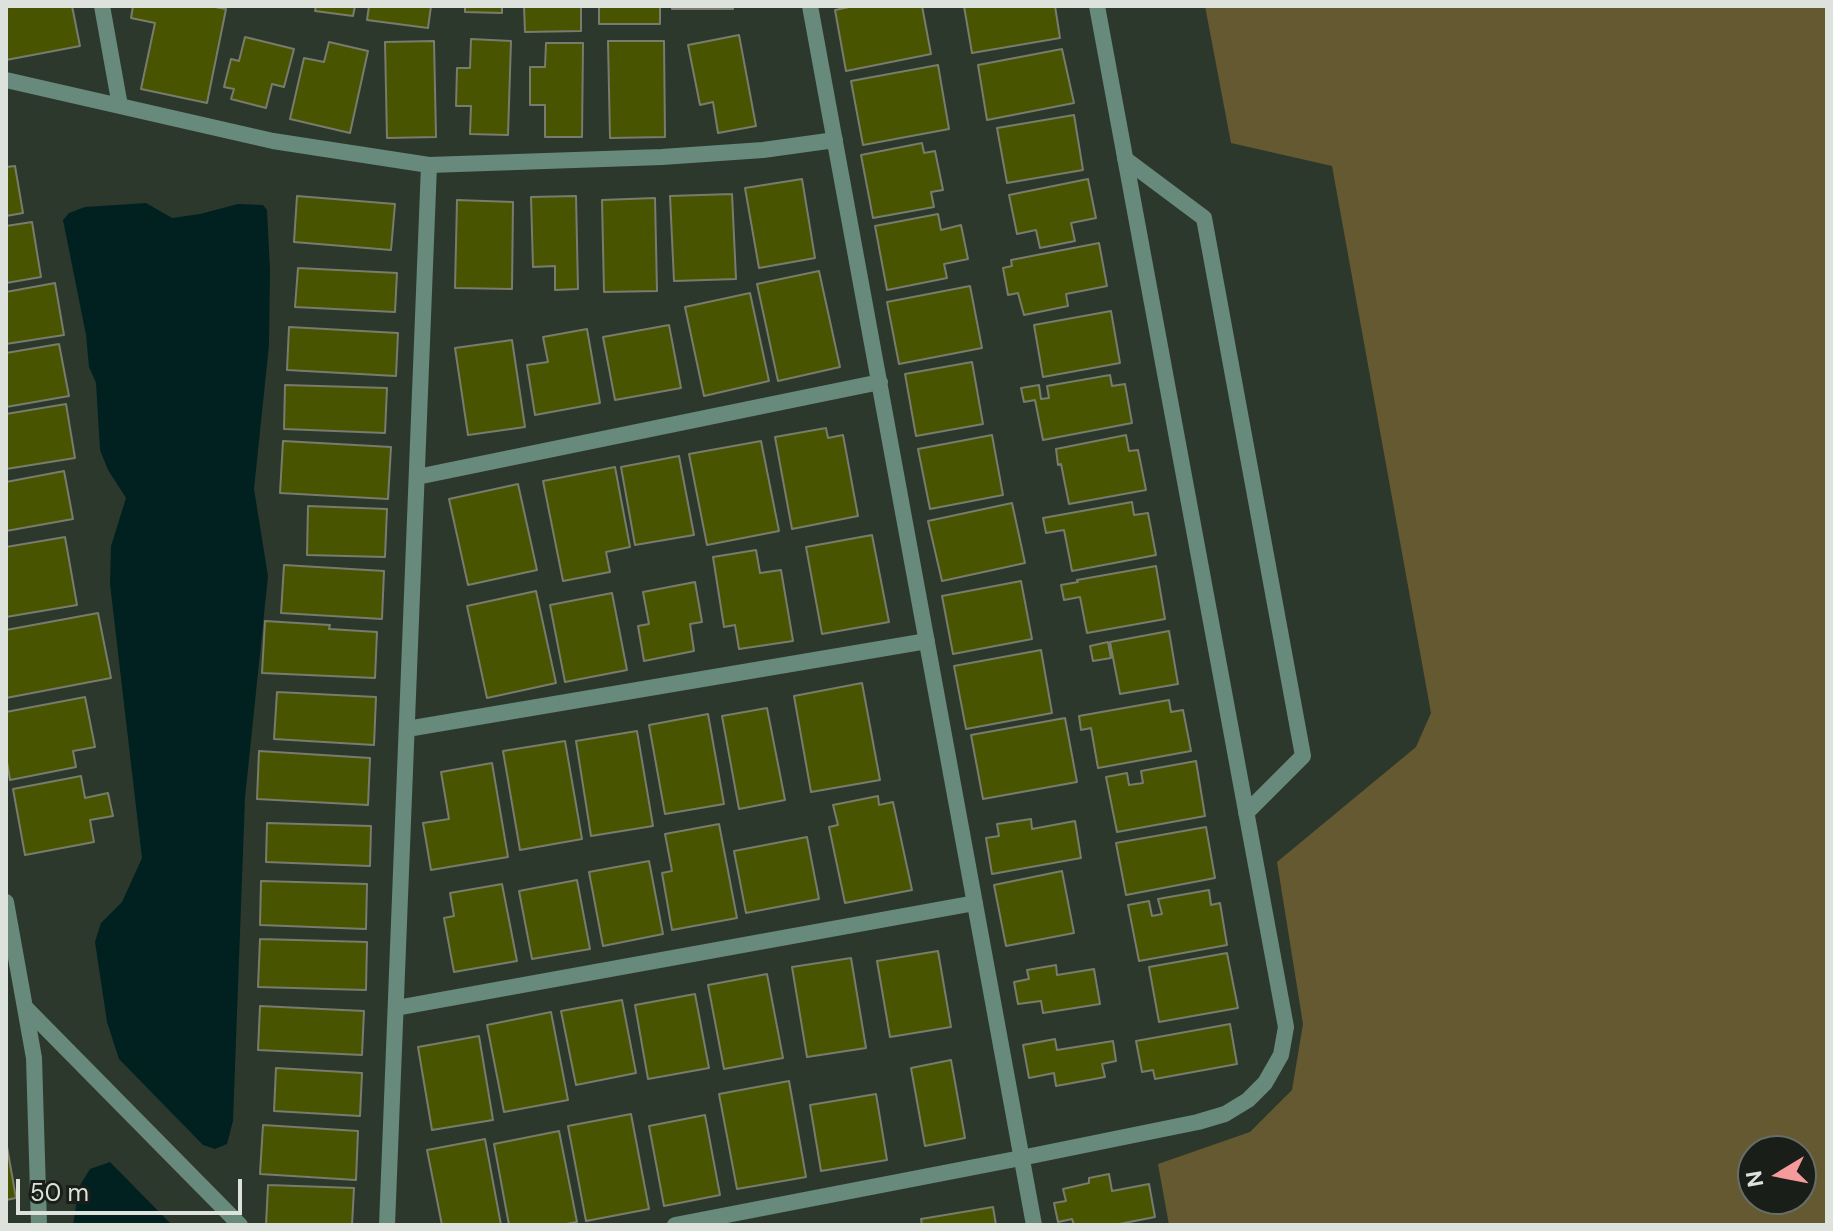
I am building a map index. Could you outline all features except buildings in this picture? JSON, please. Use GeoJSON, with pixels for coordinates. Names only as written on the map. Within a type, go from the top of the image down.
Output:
{"type":"FeatureCollection","features":[{"type":"Feature","properties":{"kind":"lane"},"geometry":{"type":"LineString","coordinates":[[102,6],[120,106]]}},
{"type":"Feature","properties":{"kind":"lane"},"geometry":{"type":"LineString","coordinates":[[810,6],[1034,1225]]}},
{"type":"Feature","properties":{"kind":"lane"},"geometry":{"type":"LineString","coordinates":[[675,1225],[1198,1122],[1225,1114],[1248,1100],[1265,1083],[1281,1055],[1286,1027],[1097,6]]}},
{"type":"Feature","properties":{"kind":"lane"},"geometry":{"type":"LineString","coordinates":[[6,80],[273,141],[429,165],[662,157],[763,150],[835,140]]}},
{"type":"Feature","properties":{"kind":"lane"},"geometry":{"type":"LineString","coordinates":[[1125,159],[1204,218],[1303,756],[1246,813]]}},
{"type":"Feature","properties":{"kind":"lane"},"geometry":{"type":"LineString","coordinates":[[387,1225],[429,165]]}},
{"type":"Feature","properties":{"kind":"lane"},"geometry":{"type":"LineString","coordinates":[[417,477],[880,382]]}},
{"type":"Feature","properties":{"kind":"lane"},"geometry":{"type":"LineString","coordinates":[[407,729],[927,641]]}},
{"type":"Feature","properties":{"kind":"lane"},"geometry":{"type":"LineString","coordinates":[[6,902],[34,1058],[39,1225]]}},
{"type":"Feature","properties":{"kind":"lane"},"geometry":{"type":"LineString","coordinates":[[396,1008],[975,903]]}},
{"type":"Feature","properties":{"kind":"lane"},"geometry":{"type":"LineString","coordinates":[[24,1006],[240,1225]]}},
{"type":"Feature","properties":{"kind":"shaded area"},"geometry":{"type":"Polygon","coordinates":[[[1205,6],[1827,6],[1827,1225],[1169,1225],[1158,1164],[1250,1132],[1292,1090],[1303,1024],[1277,862],[1416,747],[1431,713],[1332,166],[1231,143],[1205,6]]]}},
{"type":"Feature","properties":{"kind":"water"},"geometry":{"type":"Polygon","coordinates":[[[146,203],[172,218],[238,204],[263,205],[267,210],[269,345],[254,489],[268,576],[245,798],[233,1121],[227,1144],[215,1149],[203,1145],[119,1059],[107,1022],[95,942],[101,923],[122,902],[142,858],[110,584],[111,546],[126,498],[108,470],[100,450],[96,383],[89,367],[86,335],[63,220],[69,213],[85,207],[146,203]]]}},
{"type":"Feature","properties":{"kind":"water"},"geometry":{"type":"Polygon","coordinates":[[[110,1162],[172,1225],[73,1225],[79,1187],[90,1169],[110,1162]]]}}]}
